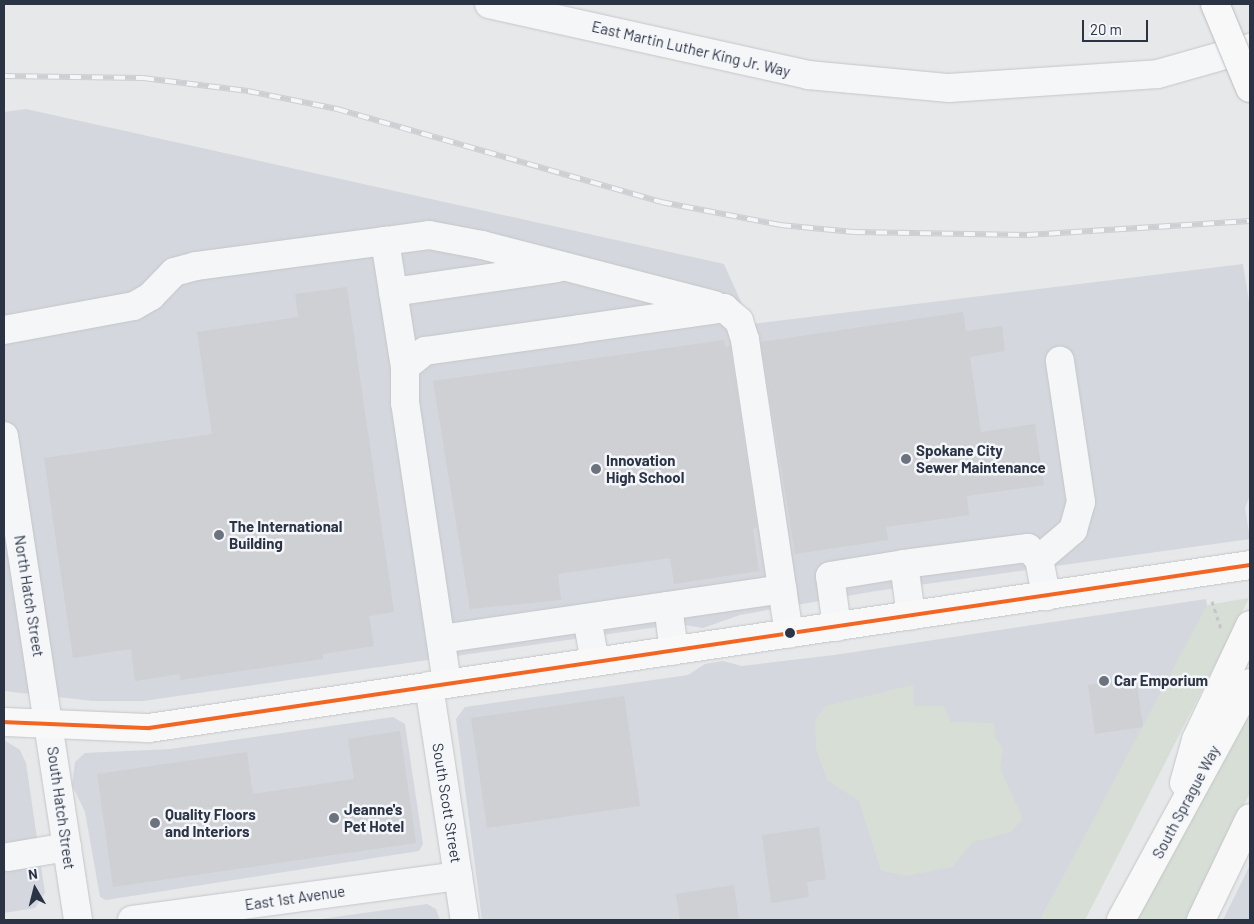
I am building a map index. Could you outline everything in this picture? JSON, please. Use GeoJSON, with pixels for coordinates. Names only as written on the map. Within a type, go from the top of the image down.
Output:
{"type":"FeatureCollection","features":[{"type":"Feature","properties":{"kind":"main road"},"geometry":{"type":"LineString","coordinates":[[1214,4],[1250,88]]}},
{"type":"Feature","properties":{"kind":"main road"},"geometry":{"type":"LineString","coordinates":[[4,722],[50,726],[149,728],[438,684],[837,628],[1250,565]]}},
{"type":"Feature","properties":{"kind":"main road"},"geometry":{"type":"LineString","coordinates":[[1173,826],[1196,740],[1250,625]]}},
{"type":"Feature","properties":{"kind":"main road","name":"South Sprague Way"},"geometry":{"type":"LineString","coordinates":[[1121,920],[1250,683]]}},
{"type":"Feature","properties":{"kind":"main road"},"geometry":{"type":"LineString","coordinates":[[1201,920],[1250,818]]}},
{"type":"Feature","properties":{"kind":"street","name":"East Martin Luther King Jr. Way"},"geometry":{"type":"LineString","coordinates":[[489,4],[742,63],[808,75],[949,88],[1158,74],[1250,48]]}},
{"type":"Feature","properties":{"kind":"street"},"geometry":{"type":"LineString","coordinates":[[4,330],[125,309],[151,296],[174,272],[196,266],[429,235],[571,266],[724,308],[738,321],[745,340],[789,634]]}},
{"type":"Feature","properties":{"kind":"street","name":"South Scott Street"},"geometry":{"type":"LineString","coordinates":[[385,241],[405,367],[405,403],[440,639],[438,684],[464,920]]}},
{"type":"Feature","properties":{"kind":"street"},"geometry":{"type":"LineString","coordinates":[[393,292],[571,266]]}},
{"type":"Feature","properties":{"kind":"street"},"geometry":{"type":"LineString","coordinates":[[405,367],[425,351],[724,308]]}},
{"type":"Feature","properties":{"kind":"street"},"geometry":{"type":"LineString","coordinates":[[1038,559],[1073,530],[1080,502],[1060,361]]}},
{"type":"Feature","properties":{"kind":"street","name":"North Hatch Street"},"geometry":{"type":"LineString","coordinates":[[4,436],[50,726]]}},
{"type":"Feature","properties":{"kind":"street"},"geometry":{"type":"LineString","coordinates":[[837,628],[830,576],[904,564],[1019,547],[1035,552],[1046,596]]}},
{"type":"Feature","properties":{"kind":"street"},"geometry":{"type":"LineString","coordinates":[[904,564],[911,616]]}},
{"type":"Feature","properties":{"kind":"street"},"geometry":{"type":"LineString","coordinates":[[440,639],[782,589]]}},
{"type":"Feature","properties":{"kind":"street"},"geometry":{"type":"LineString","coordinates":[[668,606],[674,651]]}},
{"type":"Feature","properties":{"kind":"street"},"geometry":{"type":"LineString","coordinates":[[587,618],[595,662]]}},
{"type":"Feature","properties":{"kind":"street","name":"South Hatch Street"},"geometry":{"type":"LineString","coordinates":[[50,726],[78,920]]}},
{"type":"Feature","properties":{"kind":"street"},"geometry":{"type":"LineString","coordinates":[[8,857],[67,848]]}},
{"type":"Feature","properties":{"kind":"street","name":"East 1st Avenue"},"geometry":{"type":"LineString","coordinates":[[132,920],[458,876]]}},
{"type":"Feature","properties":{"kind":"path"},"geometry":{"type":"LineString","coordinates":[[1212,601],[1223,638]]}},
{"type":"Feature","properties":{"kind":"shaded area"},"geometry":{"type":"Polygon","coordinates":[[[26,109],[724,264],[751,324],[1243,264],[1250,308],[1250,495],[1245,508],[1250,539],[876,591],[740,615],[703,628],[679,624],[143,701],[93,701],[4,691],[4,112],[26,109]]]}},
{"type":"Feature","properties":{"kind":"shaded area"},"geometry":{"type":"Polygon","coordinates":[[[1249,598],[1085,920],[1040,920],[1207,605],[1249,598]]]}},
{"type":"Feature","properties":{"kind":"shaded area"},"geometry":{"type":"Polygon","coordinates":[[[1206,599],[1208,610],[1040,920],[482,920],[456,719],[465,707],[688,675],[705,664],[723,661],[742,666],[834,655],[1206,599]]]}},
{"type":"Feature","properties":{"kind":"shaded area"},"geometry":{"type":"Polygon","coordinates":[[[913,685],[914,706],[944,706],[951,722],[994,723],[995,736],[1003,749],[1000,768],[1023,819],[1011,832],[973,842],[952,867],[907,876],[881,871],[859,801],[827,780],[816,749],[815,720],[825,706],[913,685]]]}},
{"type":"Feature","properties":{"kind":"shaded area"},"geometry":{"type":"Polygon","coordinates":[[[1250,708],[1250,793],[1186,920],[1136,920],[1250,708]]]}},
{"type":"Feature","properties":{"kind":"shaded area"},"geometry":{"type":"Polygon","coordinates":[[[393,717],[405,724],[423,844],[419,851],[106,900],[100,897],[85,812],[72,785],[75,762],[85,753],[170,749],[393,717]]]}},
{"type":"Feature","properties":{"kind":"shaded area"},"geometry":{"type":"Polygon","coordinates":[[[4,740],[20,750],[26,763],[45,893],[35,908],[4,913],[4,740]]]}},
{"type":"Feature","properties":{"kind":"shaded area"},"geometry":{"type":"Polygon","coordinates":[[[1250,865],[1250,920],[1223,920],[1250,865]]]}},
{"type":"Feature","properties":{"kind":"shaded area"},"geometry":{"type":"Polygon","coordinates":[[[427,904],[436,909],[440,920],[314,920],[427,904]]]}},
{"type":"Feature","properties":{"kind":"building","name":"The International Building"},"geometry":{"type":"Polygon","coordinates":[[[347,287],[394,612],[369,616],[374,646],[323,654],[323,659],[180,680],[180,674],[135,681],[131,649],[73,658],[44,458],[212,434],[197,332],[298,317],[295,294],[347,287]]]}},
{"type":"Feature","properties":{"kind":"building","name":"Spokane City Sewer Maintenance"},"geometry":{"type":"Polygon","coordinates":[[[963,312],[966,331],[1002,326],[1005,351],[970,357],[981,432],[1035,424],[1044,485],[967,496],[969,515],[886,527],[888,540],[795,554],[761,342],[963,312]]]}},
{"type":"Feature","properties":{"kind":"building","name":"Innovation High School"},"geometry":{"type":"Polygon","coordinates":[[[724,340],[725,347],[730,346],[757,528],[753,529],[759,571],[674,584],[670,558],[558,574],[561,600],[470,609],[433,381],[724,340]]]}},
{"type":"Feature","properties":{"kind":"building"},"geometry":{"type":"Polygon","coordinates":[[[1136,678],[1143,727],[1095,734],[1088,685],[1136,678]]]}},
{"type":"Feature","properties":{"kind":"building"},"geometry":{"type":"Polygon","coordinates":[[[624,696],[640,806],[487,828],[471,718],[624,696]]]}},
{"type":"Feature","properties":{"kind":"building"},"geometry":{"type":"Polygon","coordinates":[[[400,731],[416,843],[113,887],[97,774],[247,752],[253,794],[354,779],[348,739],[400,731]]]}},
{"type":"Feature","properties":{"kind":"building"},"geometry":{"type":"Polygon","coordinates":[[[819,827],[826,879],[807,882],[809,897],[771,903],[762,835],[819,827]]]}},
{"type":"Feature","properties":{"kind":"building"},"geometry":{"type":"Polygon","coordinates":[[[734,885],[739,920],[680,920],[676,894],[734,885]]]}},
{"type":"Feature","properties":{"kind":"railway"},"geometry":{"type":"LineString","coordinates":[[4,76],[143,78],[248,91],[337,109],[661,202],[780,225],[854,232],[1027,235],[1250,221]]}},
{"type":"Feature","properties":{"kind":"transit line"},"geometry":{"type":"LineString","coordinates":[[4,722],[149,728],[1250,565]]}},
{"type":"Feature","properties":{"kind":"place","name":"Spokane City Sewer Maintenance"},"geometry":{"type":"Point","coordinates":[906,459]}},
{"type":"Feature","properties":{"kind":"place","name":"Innovation High School"},"geometry":{"type":"Point","coordinates":[596,469]}},
{"type":"Feature","properties":{"kind":"place","name":"The International Building"},"geometry":{"type":"Point","coordinates":[219,535]}},
{"type":"Feature","properties":{"kind":"place","name":"Car Emporium"},"geometry":{"type":"Point","coordinates":[1104,681]}},
{"type":"Feature","properties":{"kind":"place","name":"Jeanne's Pet Hotel"},"geometry":{"type":"Point","coordinates":[334,818]}},
{"type":"Feature","properties":{"kind":"place","name":"Quality Floors and Interiors"},"geometry":{"type":"Point","coordinates":[155,823]}}]}
